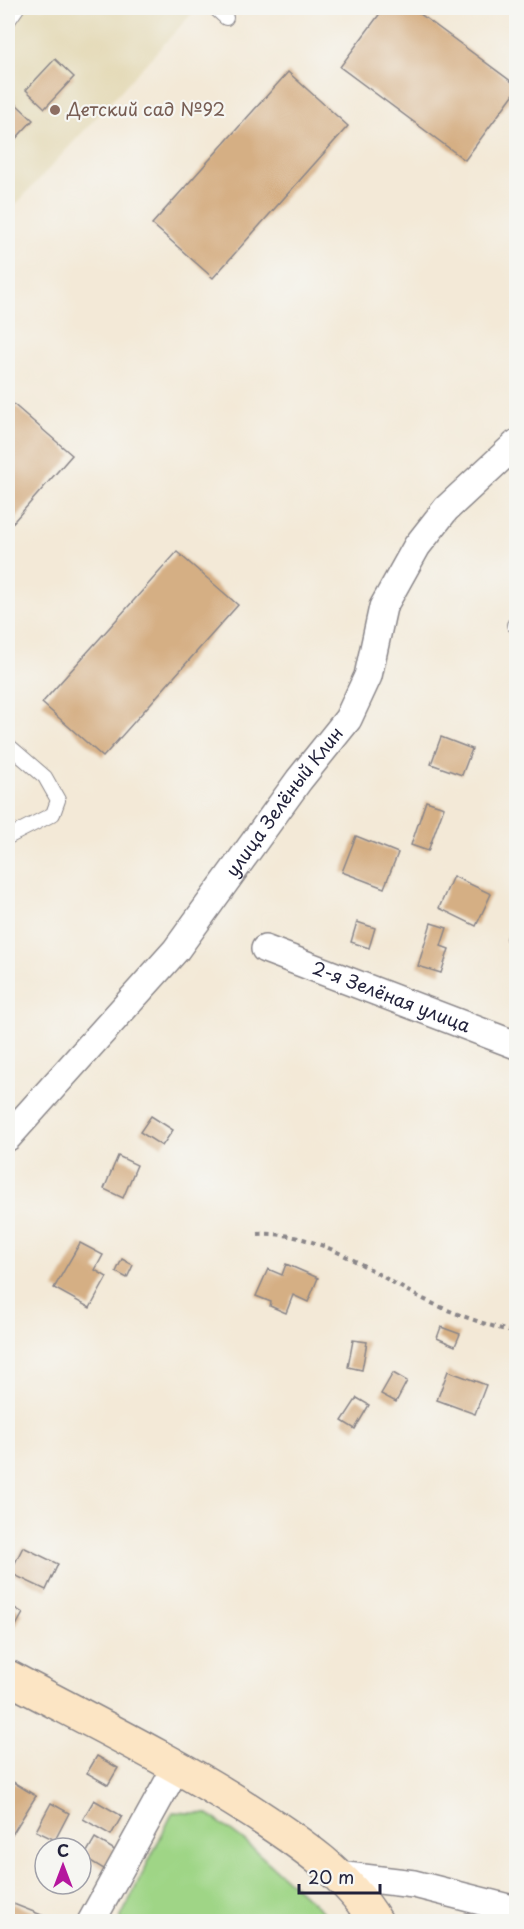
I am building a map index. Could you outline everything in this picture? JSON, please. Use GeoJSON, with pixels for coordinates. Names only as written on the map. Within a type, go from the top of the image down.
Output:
{"type":"FeatureCollection","features":[{"type":"Feature","properties":{"kind":"main road"},"geometry":{"type":"LineString","coordinates":[[8,1677],[177,1766],[289,1836],[338,1875],[376,1922]]}},
{"type":"Feature","properties":{"kind":"street","name":"улица Зелёный Клин"},"geometry":{"type":"LineString","coordinates":[[8,1137],[176,950],[299,780],[348,719],[368,676],[383,607],[417,546],[446,509],[516,444]]}},
{"type":"Feature","properties":{"kind":"street","name":"2-я Зелёная улица"},"geometry":{"type":"LineString","coordinates":[[266,949],[516,1045]]}},
{"type":"Feature","properties":{"kind":"street"},"geometry":{"type":"LineString","coordinates":[[91,1922],[177,1766]]}},
{"type":"Feature","properties":{"kind":"street"},"geometry":{"type":"LineString","coordinates":[[338,1875],[414,1884],[516,1910]]}},
{"type":"Feature","properties":{"kind":"lane"},"geometry":{"type":"LineString","coordinates":[[8,21],[17,8]]}},
{"type":"Feature","properties":{"kind":"lane"},"geometry":{"type":"LineString","coordinates":[[215,8],[226,18]]}},
{"type":"Feature","properties":{"kind":"lane"},"geometry":{"type":"LineString","coordinates":[[8,745],[45,777],[58,800],[52,814],[8,837]]}},
{"type":"Feature","properties":{"kind":"path"},"geometry":{"type":"LineString","coordinates":[[258,1234],[274,1233],[316,1242],[426,1300],[473,1320],[516,1333]]}},
{"type":"Feature","properties":{"kind":"shaded area","name":"Детский сад №92"},"geometry":{"type":"Polygon","coordinates":[[[8,8],[197,8],[8,213],[8,8]]]}},
{"type":"Feature","properties":{"kind":"green space"},"geometry":{"type":"Polygon","coordinates":[[[173,1812],[208,1814],[247,1843],[333,1921],[119,1921],[173,1812]]]}},
{"type":"Feature","properties":{"kind":"building"},"geometry":{"type":"Polygon","coordinates":[[[384,8],[412,8],[516,85],[516,91],[465,160],[340,67],[384,8]]]}},
{"type":"Feature","properties":{"kind":"building"},"geometry":{"type":"Polygon","coordinates":[[[55,59],[74,77],[45,108],[26,90],[55,59]]]}},
{"type":"Feature","properties":{"kind":"building"},"geometry":{"type":"Polygon","coordinates":[[[288,72],[348,126],[213,278],[152,224],[288,72]]]}},
{"type":"Feature","properties":{"kind":"building"},"geometry":{"type":"Polygon","coordinates":[[[15,103],[33,120],[8,147],[8,111],[15,103]]]}},
{"type":"Feature","properties":{"kind":"building"},"geometry":{"type":"Polygon","coordinates":[[[11,402],[72,455],[8,528],[8,406],[11,402]]]}},
{"type":"Feature","properties":{"kind":"building"},"geometry":{"type":"Polygon","coordinates":[[[177,552],[238,605],[103,757],[42,703],[177,552]]]}},
{"type":"Feature","properties":{"kind":"building"},"geometry":{"type":"Polygon","coordinates":[[[441,737],[472,749],[462,775],[431,764],[441,737]]]}},
{"type":"Feature","properties":{"kind":"building"},"geometry":{"type":"Polygon","coordinates":[[[426,801],[444,807],[428,851],[411,845],[426,801]]]}},
{"type":"Feature","properties":{"kind":"building"},"geometry":{"type":"Polygon","coordinates":[[[356,836],[398,853],[384,888],[342,872],[356,836]]]}},
{"type":"Feature","properties":{"kind":"building"},"geometry":{"type":"Polygon","coordinates":[[[453,876],[491,894],[476,926],[439,908],[453,876]]]}},
{"type":"Feature","properties":{"kind":"building"},"geometry":{"type":"Polygon","coordinates":[[[516,917],[516,945],[506,940],[516,917]]]}},
{"type":"Feature","properties":{"kind":"building"},"geometry":{"type":"Polygon","coordinates":[[[357,922],[375,928],[369,948],[351,942],[357,922]]]}},
{"type":"Feature","properties":{"kind":"building"},"geometry":{"type":"Polygon","coordinates":[[[431,923],[447,928],[441,946],[449,949],[441,973],[418,966],[431,923]]]}},
{"type":"Feature","properties":{"kind":"building"},"geometry":{"type":"Polygon","coordinates":[[[151,1116],[173,1130],[162,1146],[140,1132],[151,1116]]]}},
{"type":"Feature","properties":{"kind":"building"},"geometry":{"type":"Polygon","coordinates":[[[118,1156],[137,1165],[123,1198],[104,1189],[118,1156]]]}},
{"type":"Feature","properties":{"kind":"building"},"geometry":{"type":"Polygon","coordinates":[[[80,1243],[103,1255],[95,1270],[107,1277],[90,1308],[54,1288],[80,1243]]]}},
{"type":"Feature","properties":{"kind":"building"},"geometry":{"type":"Polygon","coordinates":[[[122,1259],[133,1265],[127,1278],[116,1272],[122,1259]]]}},
{"type":"Feature","properties":{"kind":"building"},"geometry":{"type":"Polygon","coordinates":[[[286,1264],[318,1278],[308,1302],[293,1295],[286,1313],[270,1306],[271,1302],[256,1296],[268,1269],[282,1275],[286,1264]]]}},
{"type":"Feature","properties":{"kind":"building"},"geometry":{"type":"Polygon","coordinates":[[[441,1327],[460,1334],[455,1346],[437,1338],[441,1327]]]}},
{"type":"Feature","properties":{"kind":"building"},"geometry":{"type":"Polygon","coordinates":[[[353,1340],[367,1342],[362,1370],[348,1367],[353,1340]]]}},
{"type":"Feature","properties":{"kind":"building"},"geometry":{"type":"Polygon","coordinates":[[[448,1371],[486,1385],[475,1414],[437,1400],[448,1371]]]}},
{"type":"Feature","properties":{"kind":"building"},"geometry":{"type":"Polygon","coordinates":[[[393,1373],[407,1381],[396,1402],[381,1394],[393,1373]]]}},
{"type":"Feature","properties":{"kind":"building"},"geometry":{"type":"Polygon","coordinates":[[[357,1398],[369,1405],[355,1429],[342,1421],[357,1398]]]}},
{"type":"Feature","properties":{"kind":"building"},"geometry":{"type":"Polygon","coordinates":[[[23,1547],[58,1564],[46,1590],[10,1573],[23,1547]]]}},
{"type":"Feature","properties":{"kind":"building"},"geometry":{"type":"Polygon","coordinates":[[[8,1604],[23,1613],[12,1633],[8,1630],[8,1604]]]}},
{"type":"Feature","properties":{"kind":"building"},"geometry":{"type":"Polygon","coordinates":[[[97,1756],[118,1768],[108,1785],[87,1773],[97,1756]]]}},
{"type":"Feature","properties":{"kind":"building"},"geometry":{"type":"Polygon","coordinates":[[[13,1782],[36,1796],[10,1838],[8,1837],[8,1791],[13,1782]]]}},
{"type":"Feature","properties":{"kind":"building"},"geometry":{"type":"Polygon","coordinates":[[[94,1800],[122,1816],[111,1835],[83,1819],[94,1800]]]}},
{"type":"Feature","properties":{"kind":"building"},"geometry":{"type":"Polygon","coordinates":[[[51,1803],[69,1813],[57,1836],[47,1836],[36,1831],[51,1803]]]}},
{"type":"Feature","properties":{"kind":"building"},"geometry":{"type":"Polygon","coordinates":[[[95,1838],[118,1852],[107,1871],[93,1862],[95,1838]]]}},
{"type":"Feature","properties":{"kind":"building"},"geometry":{"type":"Polygon","coordinates":[[[11,1903],[44,1916],[42,1922],[8,1922],[11,1903]]]}},
{"type":"Feature","properties":{"kind":"place","name":"Детский сад №92"},"geometry":{"type":"Point","coordinates":[55,110]}}]}
